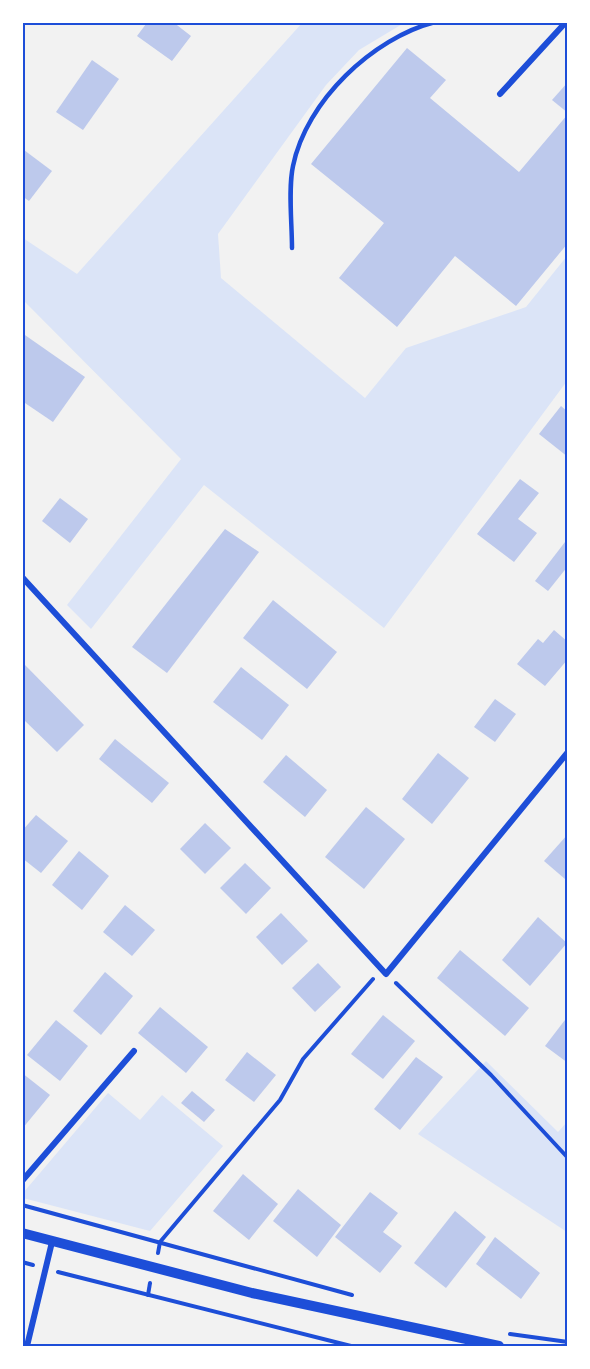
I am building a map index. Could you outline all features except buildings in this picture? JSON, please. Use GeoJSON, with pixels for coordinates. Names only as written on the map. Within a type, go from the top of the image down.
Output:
{"type":"FeatureCollection","features":[{"type":"Feature","properties":{"kind":"street"},"geometry":{"type":"LineString","coordinates":[[500,94],[566,22]]}},
{"type":"Feature","properties":{"kind":"street"},"geometry":{"type":"LineString","coordinates":[[22,576],[386,974],[567,752]]}},
{"type":"Feature","properties":{"kind":"street"},"geometry":{"type":"LineString","coordinates":[[22,1181],[134,1051]]}},
{"type":"Feature","properties":{"kind":"street"},"geometry":{"type":"LineString","coordinates":[[22,1233],[252,1293],[442,1333],[477,1345],[499,1347]]}},
{"type":"Feature","properties":{"kind":"street"},"geometry":{"type":"LineString","coordinates":[[27,1347],[52,1242]]}},
{"type":"Feature","properties":{"kind":"lane"},"geometry":{"type":"LineString","coordinates":[[292,248],[293,166],[309,124],[334,89],[367,54],[413,28],[435,22]]}},
{"type":"Feature","properties":{"kind":"path"},"geometry":{"type":"LineString","coordinates":[[160,1242],[280,1100],[303,1059],[375,977],[386,974],[491,1075],[567,1158]]}},
{"type":"Feature","properties":{"kind":"path"},"geometry":{"type":"LineString","coordinates":[[22,1205],[363,1298]]}},
{"type":"Feature","properties":{"kind":"path"},"geometry":{"type":"LineString","coordinates":[[22,1262],[351,1347]]}},
{"type":"Feature","properties":{"kind":"path"},"geometry":{"type":"LineString","coordinates":[[498,1332],[567,1342]]}},
{"type":"Feature","properties":{"kind":"shaded area"},"geometry":{"type":"Polygon","coordinates":[[[302,23],[404,23],[359,50],[326,85],[218,234],[221,278],[365,398],[406,348],[526,307],[567,256],[567,381],[384,628],[204,485],[91,629],[67,605],[181,459],[23,300],[23,238],[77,274],[302,23]]]}},
{"type":"Feature","properties":{"kind":"shaded area"},"geometry":{"type":"Polygon","coordinates":[[[486,1061],[558,1132],[567,1122],[567,1232],[418,1134],[486,1061]]]}},
{"type":"Feature","properties":{"kind":"shaded area"},"geometry":{"type":"Polygon","coordinates":[[[108,1093],[140,1120],[162,1095],[223,1146],[150,1231],[23,1198],[23,1193],[108,1093]]]}}]}
